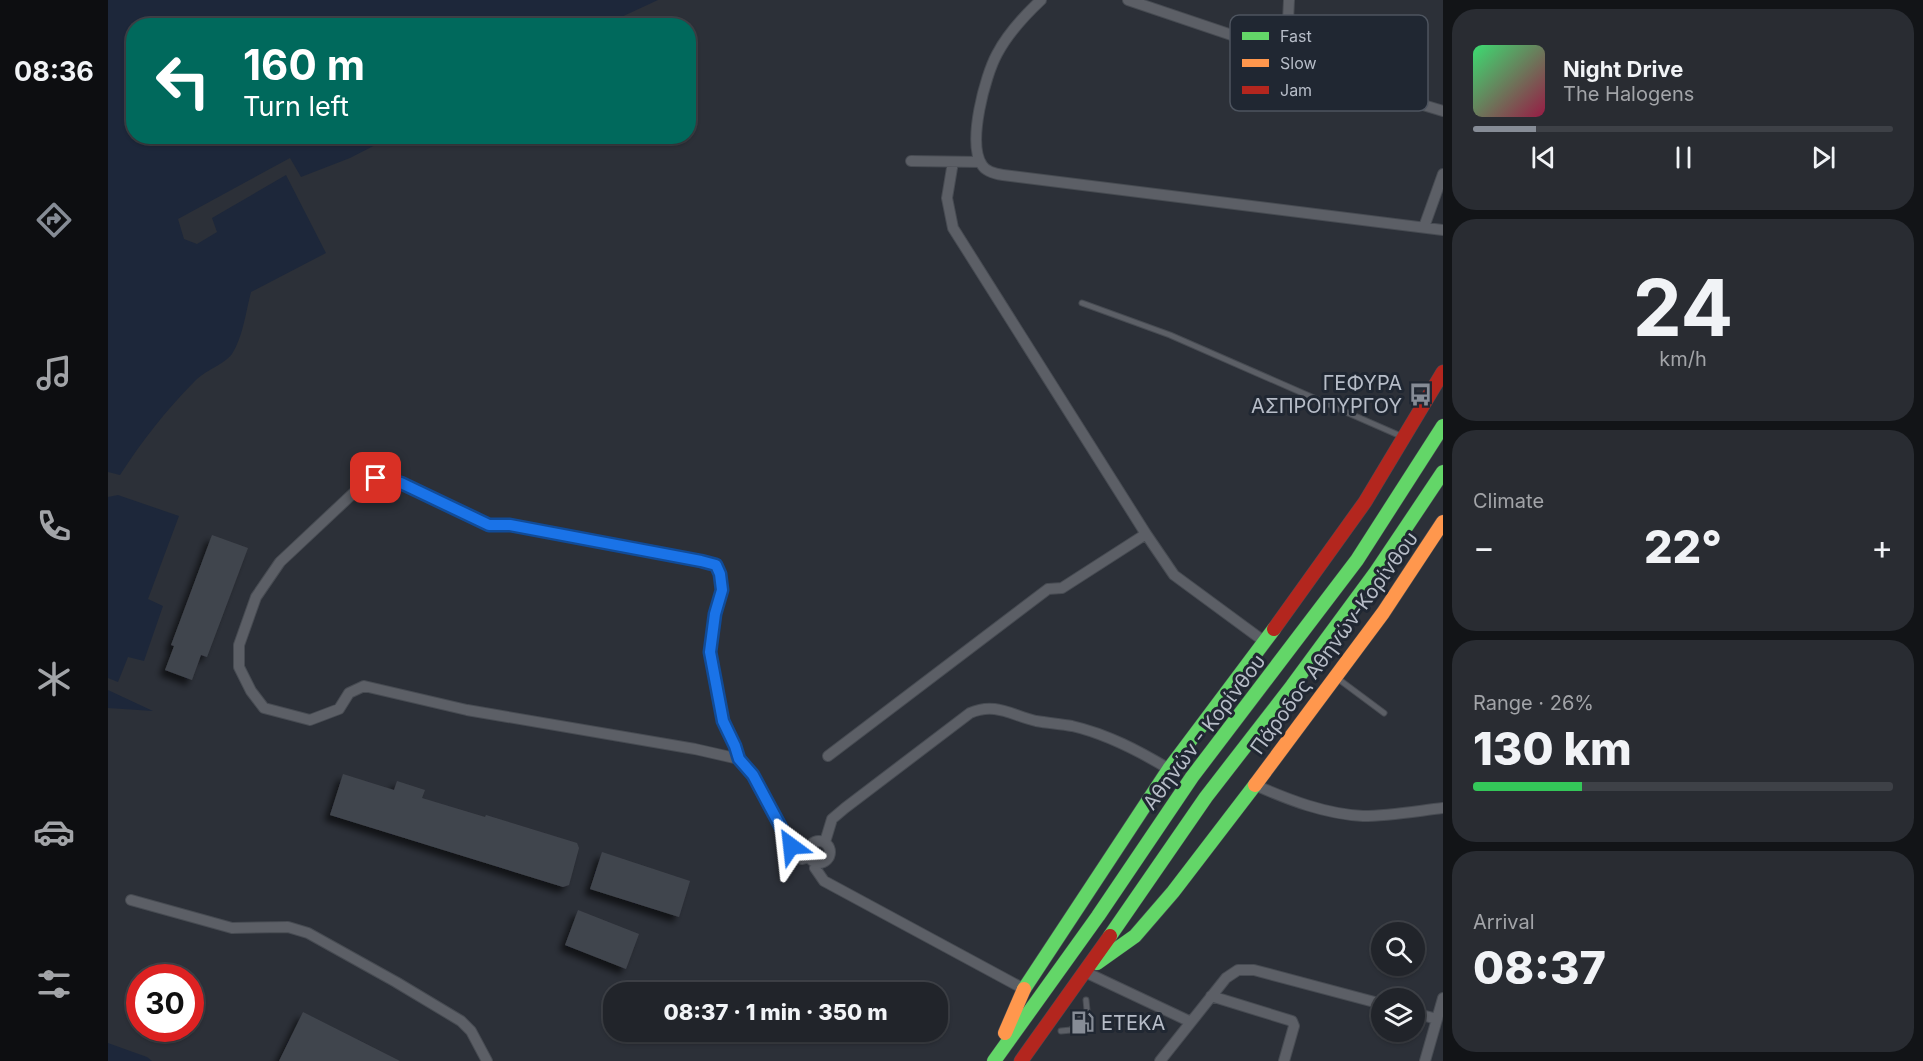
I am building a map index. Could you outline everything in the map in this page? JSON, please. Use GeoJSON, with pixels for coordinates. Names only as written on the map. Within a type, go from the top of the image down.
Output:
{"type":"FeatureCollection","features":[{"type":"Feature","properties":{"kind":"main road"},"geometry":{"type":"LineString","coordinates":[[993,1061],[1024,989],[1169,769],[1265,642],[1365,502],[1443,372]]}},
{"type":"Feature","properties":{"kind":"main road","name":"Αθηνών - Κορίνθου"},"geometry":{"type":"LineString","coordinates":[[993,1061],[1092,925],[1192,777],[1357,560],[1443,426]]}},
{"type":"Feature","properties":{"kind":"main road","name":"Αθηνών - Κορίνθου"},"geometry":{"type":"LineString","coordinates":[[1021,1061],[1086,972],[1199,806],[1376,572],[1443,472]]}},
{"type":"Feature","properties":{"kind":"main road","name":"Πάροδος Αθηνών-Κορίνθου"},"geometry":{"type":"LineString","coordinates":[[1086,972],[1135,936],[1173,892],[1336,678],[1441,531]]}},
{"type":"Feature","properties":{"kind":"street"},"geometry":{"type":"LineString","coordinates":[[1041,0],[1008,37],[990,68],[977,125],[980,162],[988,170],[1002,175],[1443,230]]}},
{"type":"Feature","properties":{"kind":"street"},"geometry":{"type":"LineString","coordinates":[[1128,0],[1230,34]]}},
{"type":"Feature","properties":{"kind":"street"},"geometry":{"type":"LineString","coordinates":[[1288,15],[1289,0]]}},
{"type":"Feature","properties":{"kind":"street"},"geometry":{"type":"LineString","coordinates":[[1428,106],[1443,111]]}},
{"type":"Feature","properties":{"kind":"street"},"geometry":{"type":"LineString","coordinates":[[911,161],[980,162]]}},
{"type":"Feature","properties":{"kind":"street"},"geometry":{"type":"LineString","coordinates":[[952,162],[947,198],[953,228],[1146,534],[1174,575],[1265,642]]}},
{"type":"Feature","properties":{"kind":"street"},"geometry":{"type":"LineString","coordinates":[[1424,227],[1443,174]]}},
{"type":"Feature","properties":{"kind":"street"},"geometry":{"type":"LineString","coordinates":[[739,759],[685,747],[467,710],[364,686],[349,693],[339,710],[310,720],[283,714],[264,708],[251,691],[239,668],[239,645],[256,597],[280,562],[362,485],[376,478],[401,483],[489,525],[510,525],[716,565],[722,590],[715,614],[710,652],[723,721],[739,759],[753,775],[791,846],[818,868],[824,881],[1024,989]]}},
{"type":"Feature","properties":{"kind":"street"},"geometry":{"type":"LineString","coordinates":[[828,756],[1048,589],[1062,588],[1146,534]]}},
{"type":"Feature","properties":{"kind":"street"},"geometry":{"type":"LineString","coordinates":[[825,842],[832,819],[844,808],[970,713],[982,708],[997,709],[1036,721],[1072,726],[1095,733],[1142,752],[1169,769]]}},
{"type":"Feature","properties":{"kind":"street"},"geometry":{"type":"LineString","coordinates":[[1255,785],[1290,800],[1345,814],[1367,816],[1443,808]]}},
{"type":"Feature","properties":{"kind":"street"},"geometry":{"type":"LineString","coordinates":[[805,858],[808,847],[812,843],[818,840],[825,842],[830,855],[818,868]]}},
{"type":"Feature","properties":{"kind":"street"},"geometry":{"type":"LineString","coordinates":[[131,900],[232,928],[297,928],[388,977],[461,1021],[471,1031],[487,1061]]}},
{"type":"Feature","properties":{"kind":"street"},"geometry":{"type":"LineString","coordinates":[[1160,1061],[1232,973],[1248,969],[1371,1001]]}},
{"type":"Feature","properties":{"kind":"street"},"geometry":{"type":"LineString","coordinates":[[1086,972],[1191,1022]]}},
{"type":"Feature","properties":{"kind":"street"},"geometry":{"type":"LineString","coordinates":[[1212,996],[1292,1021],[1294,1026],[1284,1061]]}},
{"type":"Feature","properties":{"kind":"street"},"geometry":{"type":"LineString","coordinates":[[1425,1061],[1443,998]]}},
{"type":"Feature","properties":{"kind":"lane"},"geometry":{"type":"LineString","coordinates":[[1082,303],[1170,335],[1405,437]]}},
{"type":"Feature","properties":{"kind":"lane"},"geometry":{"type":"LineString","coordinates":[[1336,678],[1384,713]]}},
{"type":"Feature","properties":{"kind":"lane"},"geometry":{"type":"LineString","coordinates":[[1060,1031],[1071,1030],[1087,1010],[1086,1000]]}},
{"type":"Feature","properties":{"kind":"water"},"geometry":{"type":"Polygon","coordinates":[[[108,0],[658,0],[619,18],[126,18],[126,144],[377,144],[350,158],[301,177],[290,158],[178,219],[184,239],[197,244],[217,232],[212,218],[286,175],[326,253],[251,292],[242,332],[232,354],[199,377],[184,392],[155,426],[120,475],[108,472],[108,0]]]}},
{"type":"Feature","properties":{"kind":"water"},"geometry":{"type":"Polygon","coordinates":[[[118,495],[179,516],[148,599],[163,606],[144,661],[128,657],[118,682],[108,678],[108,497],[118,495]]]}},
{"type":"Feature","properties":{"kind":"water"},"geometry":{"type":"Polygon","coordinates":[[[108,690],[153,711],[108,708],[108,690]]]}},
{"type":"Feature","properties":{"kind":"water"},"geometry":{"type":"Polygon","coordinates":[[[108,1043],[147,1057],[152,1061],[108,1061],[108,1043]]]}},
{"type":"Feature","properties":{"kind":"building"},"geometry":{"type":"Polygon","coordinates":[[[212,535],[248,548],[207,657],[201,655],[192,680],[165,670],[174,646],[171,645],[212,535]]]}},
{"type":"Feature","properties":{"kind":"building"},"geometry":{"type":"Polygon","coordinates":[[[343,774],[394,790],[397,781],[425,790],[422,798],[577,843],[579,848],[569,885],[563,887],[330,815],[343,774]]]}},
{"type":"Feature","properties":{"kind":"building"},"geometry":{"type":"Polygon","coordinates":[[[602,852],[690,881],[679,917],[590,889],[602,852]]]}},
{"type":"Feature","properties":{"kind":"building"},"geometry":{"type":"Polygon","coordinates":[[[578,910],[639,934],[626,969],[565,945],[578,910]]]}},
{"type":"Feature","properties":{"kind":"building"},"geometry":{"type":"Polygon","coordinates":[[[303,1012],[400,1061],[279,1061],[303,1012]]]}},
{"type":"Feature","properties":{"kind":"traffic: fast"},"geometry":{"type":"LineString","coordinates":[[994,1061],[1098,916],[1192,777],[1357,560],[1443,426]]}},
{"type":"Feature","properties":{"kind":"traffic: fast"},"geometry":{"type":"LineString","coordinates":[[1110,936],[1206,797],[1376,572],[1443,472]]}},
{"type":"Feature","properties":{"kind":"traffic: fast"},"geometry":{"type":"LineString","coordinates":[[1024,989],[1169,769],[1274,629]]}},
{"type":"Feature","properties":{"kind":"traffic: fast"},"geometry":{"type":"LineString","coordinates":[[1097,963],[1135,936],[1173,892],[1255,785]]}},
{"type":"Feature","properties":{"kind":"traffic: slow"},"geometry":{"type":"LineString","coordinates":[[1255,785],[1383,613],[1443,522]]}},
{"type":"Feature","properties":{"kind":"traffic: slow"},"geometry":{"type":"LineString","coordinates":[[1005,1033],[1024,989]]}},
{"type":"Feature","properties":{"kind":"traffic: jam"},"geometry":{"type":"LineString","coordinates":[[1274,629],[1365,502],[1443,372]]}},
{"type":"Feature","properties":{"kind":"traffic: jam"},"geometry":{"type":"LineString","coordinates":[[1021,1061],[1110,936]]}},
{"type":"Feature","properties":{"kind":"place","name":"ΓΕΦΥΡΑ ΑΣΠΡΟΠΥΡΓΟΥ"},"geometry":{"type":"Point","coordinates":[1420,394]}},
{"type":"Feature","properties":{"kind":"place","name":"ΕΤΕΚΑ"},"geometry":{"type":"Point","coordinates":[1083,1023]}},
{"type":"Feature","properties":{"kind":"route"},"geometry":{"type":"LineString","coordinates":[[376,478],[401,483],[489,525],[510,525],[716,565],[722,590],[715,614],[710,652],[723,721],[739,759],[753,775],[791,846]]}}]}
